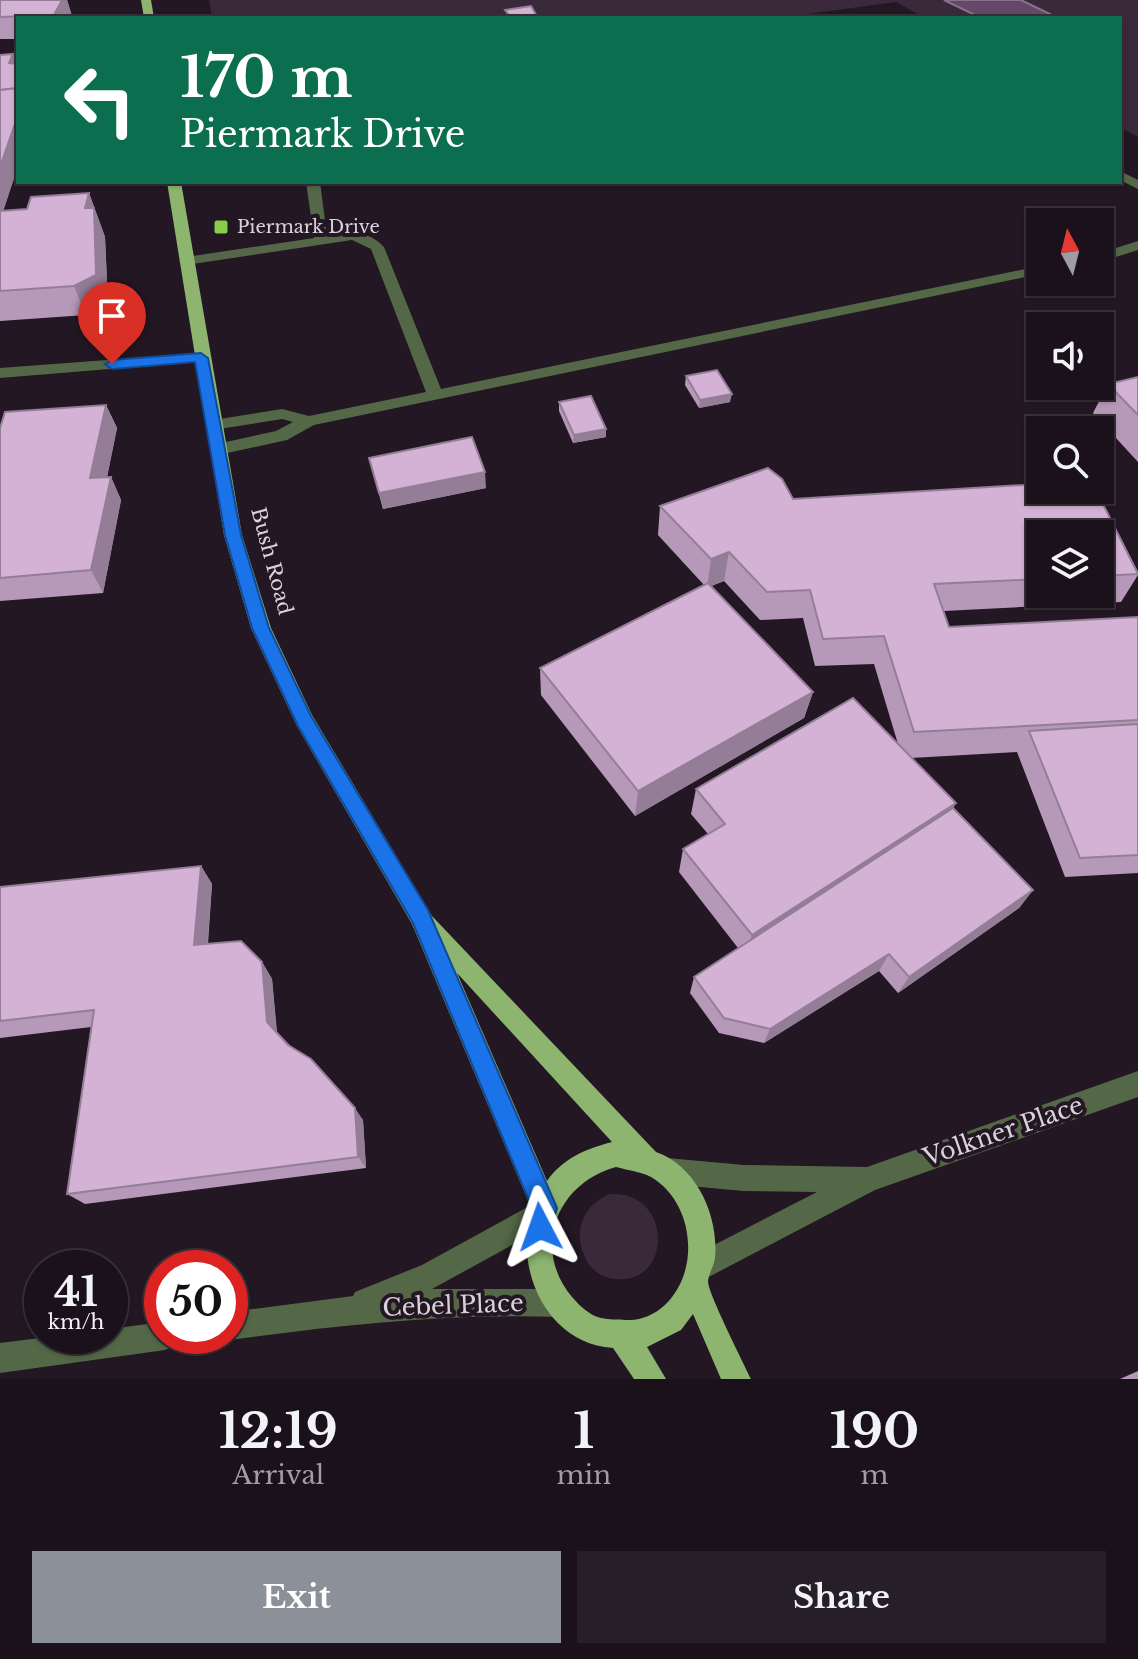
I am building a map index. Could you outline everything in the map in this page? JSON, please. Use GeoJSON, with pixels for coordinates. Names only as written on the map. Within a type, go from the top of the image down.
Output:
{"type":"FeatureCollection","features":[{"type":"Feature","properties":{"kind":"main road","name":"Bush Road"},"geometry":{"type":"LineString","coordinates":[[174,184],[201,358],[244,580],[279,673],[421,917],[544,1210]]}},
{"type":"Feature","properties":{"kind":"main road","name":"Bush Road"},"geometry":{"type":"LineString","coordinates":[[421,917],[657,1165]]}},
{"type":"Feature","properties":{"kind":"main road"},"geometry":{"type":"LineString","coordinates":[[616,1154],[657,1165],[687,1192],[700,1220],[703,1236],[698,1276],[688,1301],[666,1323],[639,1334],[623,1337],[595,1331],[582,1324],[551,1291],[540,1260],[540,1227],[544,1210],[562,1179],[587,1160],[616,1154]]}},
{"type":"Feature","properties":{"kind":"main road"},"geometry":{"type":"LineString","coordinates":[[698,1276],[736,1379]]}},
{"type":"Feature","properties":{"kind":"main road"},"geometry":{"type":"LineString","coordinates":[[623,1337],[651,1379]]}},
{"type":"Feature","properties":{"kind":"street"},"geometry":{"type":"LineString","coordinates":[[313,184],[321,241]]}},
{"type":"Feature","properties":{"kind":"street"},"geometry":{"type":"LineString","coordinates":[[186,261],[352,236],[370,241],[377,247],[435,394]]}},
{"type":"Feature","properties":{"kind":"street"},"geometry":{"type":"LineString","coordinates":[[1114,253],[1138,245]]}},
{"type":"Feature","properties":{"kind":"street"},"geometry":{"type":"LineString","coordinates":[[218,449],[281,436],[309,421],[1026,273]]}},
{"type":"Feature","properties":{"kind":"street"},"geometry":{"type":"LineString","coordinates":[[0,373],[201,358]]}},
{"type":"Feature","properties":{"kind":"street"},"geometry":{"type":"LineString","coordinates":[[213,425],[282,414],[309,421]]}},
{"type":"Feature","properties":{"kind":"street","name":"Volkner Place"},"geometry":{"type":"LineString","coordinates":[[698,1276],[869,1179],[1138,1084]]}},
{"type":"Feature","properties":{"kind":"street","name":"Volkner Place"},"geometry":{"type":"LineString","coordinates":[[657,1165],[769,1179],[869,1179]]}},
{"type":"Feature","properties":{"kind":"street","name":"Cebel Place"},"geometry":{"type":"LineString","coordinates":[[346,1308],[431,1276],[544,1210]]}},
{"type":"Feature","properties":{"kind":"street","name":"Cebel Place"},"geometry":{"type":"LineString","coordinates":[[248,1323],[346,1308],[492,1301],[559,1303]]}},
{"type":"Feature","properties":{"kind":"street"},"geometry":{"type":"LineString","coordinates":[[0,1358],[144,1339]]}},
{"type":"Feature","properties":{"kind":"shaded area"},"geometry":{"type":"Polygon","coordinates":[[[209,0],[1138,0],[1138,137],[1122,128],[1122,16],[921,16],[896,2],[793,16],[212,16],[209,0]]]}},
{"type":"Feature","properties":{"kind":"shaded area"},"geometry":{"type":"Polygon","coordinates":[[[944,0],[1021,0],[1054,16],[977,16],[944,0]]]}},
{"type":"Feature","properties":{"kind":"shaded area"},"geometry":{"type":"Polygon","coordinates":[[[610,1194],[631,1197],[646,1207],[655,1221],[658,1238],[656,1254],[648,1268],[634,1277],[616,1279],[601,1275],[589,1265],[581,1245],[584,1218],[594,1204],[610,1194]]]}},
{"type":"Feature","properties":{"kind":"building"},"geometry":{"type":"Polygon","coordinates":[[[0,0],[62,0],[54,15],[0,17],[0,0]]]}},
{"type":"Feature","properties":{"kind":"building"},"geometry":{"type":"Polygon","coordinates":[[[531,6],[537,16],[510,16],[505,10],[531,6]]]}},
{"type":"Feature","properties":{"kind":"building"},"geometry":{"type":"Polygon","coordinates":[[[13,54],[9,63],[16,64],[16,88],[0,90],[0,55],[13,54]]]}},
{"type":"Feature","properties":{"kind":"building"},"geometry":{"type":"Polygon","coordinates":[[[16,88],[16,121],[0,167],[0,90],[16,88]]]}},
{"type":"Feature","properties":{"kind":"building"},"geometry":{"type":"Polygon","coordinates":[[[89,193],[85,208],[94,208],[96,275],[74,286],[0,291],[0,211],[27,209],[31,197],[89,193]]]}},
{"type":"Feature","properties":{"kind":"building"},"geometry":{"type":"Polygon","coordinates":[[[717,370],[732,394],[700,400],[686,376],[717,370]]]}},
{"type":"Feature","properties":{"kind":"building"},"geometry":{"type":"Polygon","coordinates":[[[1138,377],[1138,415],[1114,390],[1114,383],[1138,377]]]}},
{"type":"Feature","properties":{"kind":"building"},"geometry":{"type":"Polygon","coordinates":[[[591,396],[606,429],[574,435],[559,402],[591,396]]]}},
{"type":"Feature","properties":{"kind":"building"},"geometry":{"type":"Polygon","coordinates":[[[106,405],[90,478],[111,477],[91,570],[0,578],[0,428],[5,412],[106,405]]]}},
{"type":"Feature","properties":{"kind":"building"},"geometry":{"type":"Polygon","coordinates":[[[472,437],[485,472],[379,493],[369,458],[472,437]]]}},
{"type":"Feature","properties":{"kind":"building"},"geometry":{"type":"Polygon","coordinates":[[[768,468],[782,479],[793,499],[1026,485],[1026,504],[1103,504],[1111,520],[1026,520],[1026,580],[934,584],[949,627],[1138,617],[1138,720],[914,732],[884,636],[823,639],[810,590],[767,592],[729,552],[711,559],[660,506],[768,468]]]}},
{"type":"Feature","properties":{"kind":"building"},"geometry":{"type":"Polygon","coordinates":[[[1114,526],[1138,574],[1114,575],[1114,526]]]}},
{"type":"Feature","properties":{"kind":"building"},"geometry":{"type":"Polygon","coordinates":[[[708,583],[813,692],[638,791],[540,668],[708,583]]]}},
{"type":"Feature","properties":{"kind":"building"},"geometry":{"type":"Polygon","coordinates":[[[853,698],[956,803],[752,935],[683,849],[725,824],[696,789],[853,698]]]}},
{"type":"Feature","properties":{"kind":"building"},"geometry":{"type":"Polygon","coordinates":[[[1138,724],[1138,855],[1080,858],[1029,731],[1138,724]]]}},
{"type":"Feature","properties":{"kind":"building"},"geometry":{"type":"Polygon","coordinates":[[[953,808],[1033,890],[909,977],[889,954],[770,1029],[724,1018],[694,977],[953,808]]]}},
{"type":"Feature","properties":{"kind":"building"},"geometry":{"type":"Polygon","coordinates":[[[201,866],[194,945],[241,941],[262,962],[267,1022],[288,1045],[311,1059],[355,1108],[358,1157],[67,1194],[94,1010],[0,1021],[0,887],[201,866]]]}},
{"type":"Feature","properties":{"kind":"place","name":"Piermark Drive"},"geometry":{"type":"Point","coordinates":[221,227]}},
{"type":"Feature","properties":{"kind":"route"},"geometry":{"type":"LineString","coordinates":[[112,364],[201,358],[233,535],[244,580],[261,628],[279,673],[304,720],[421,917],[545,1208],[540,1227]]}}]}
